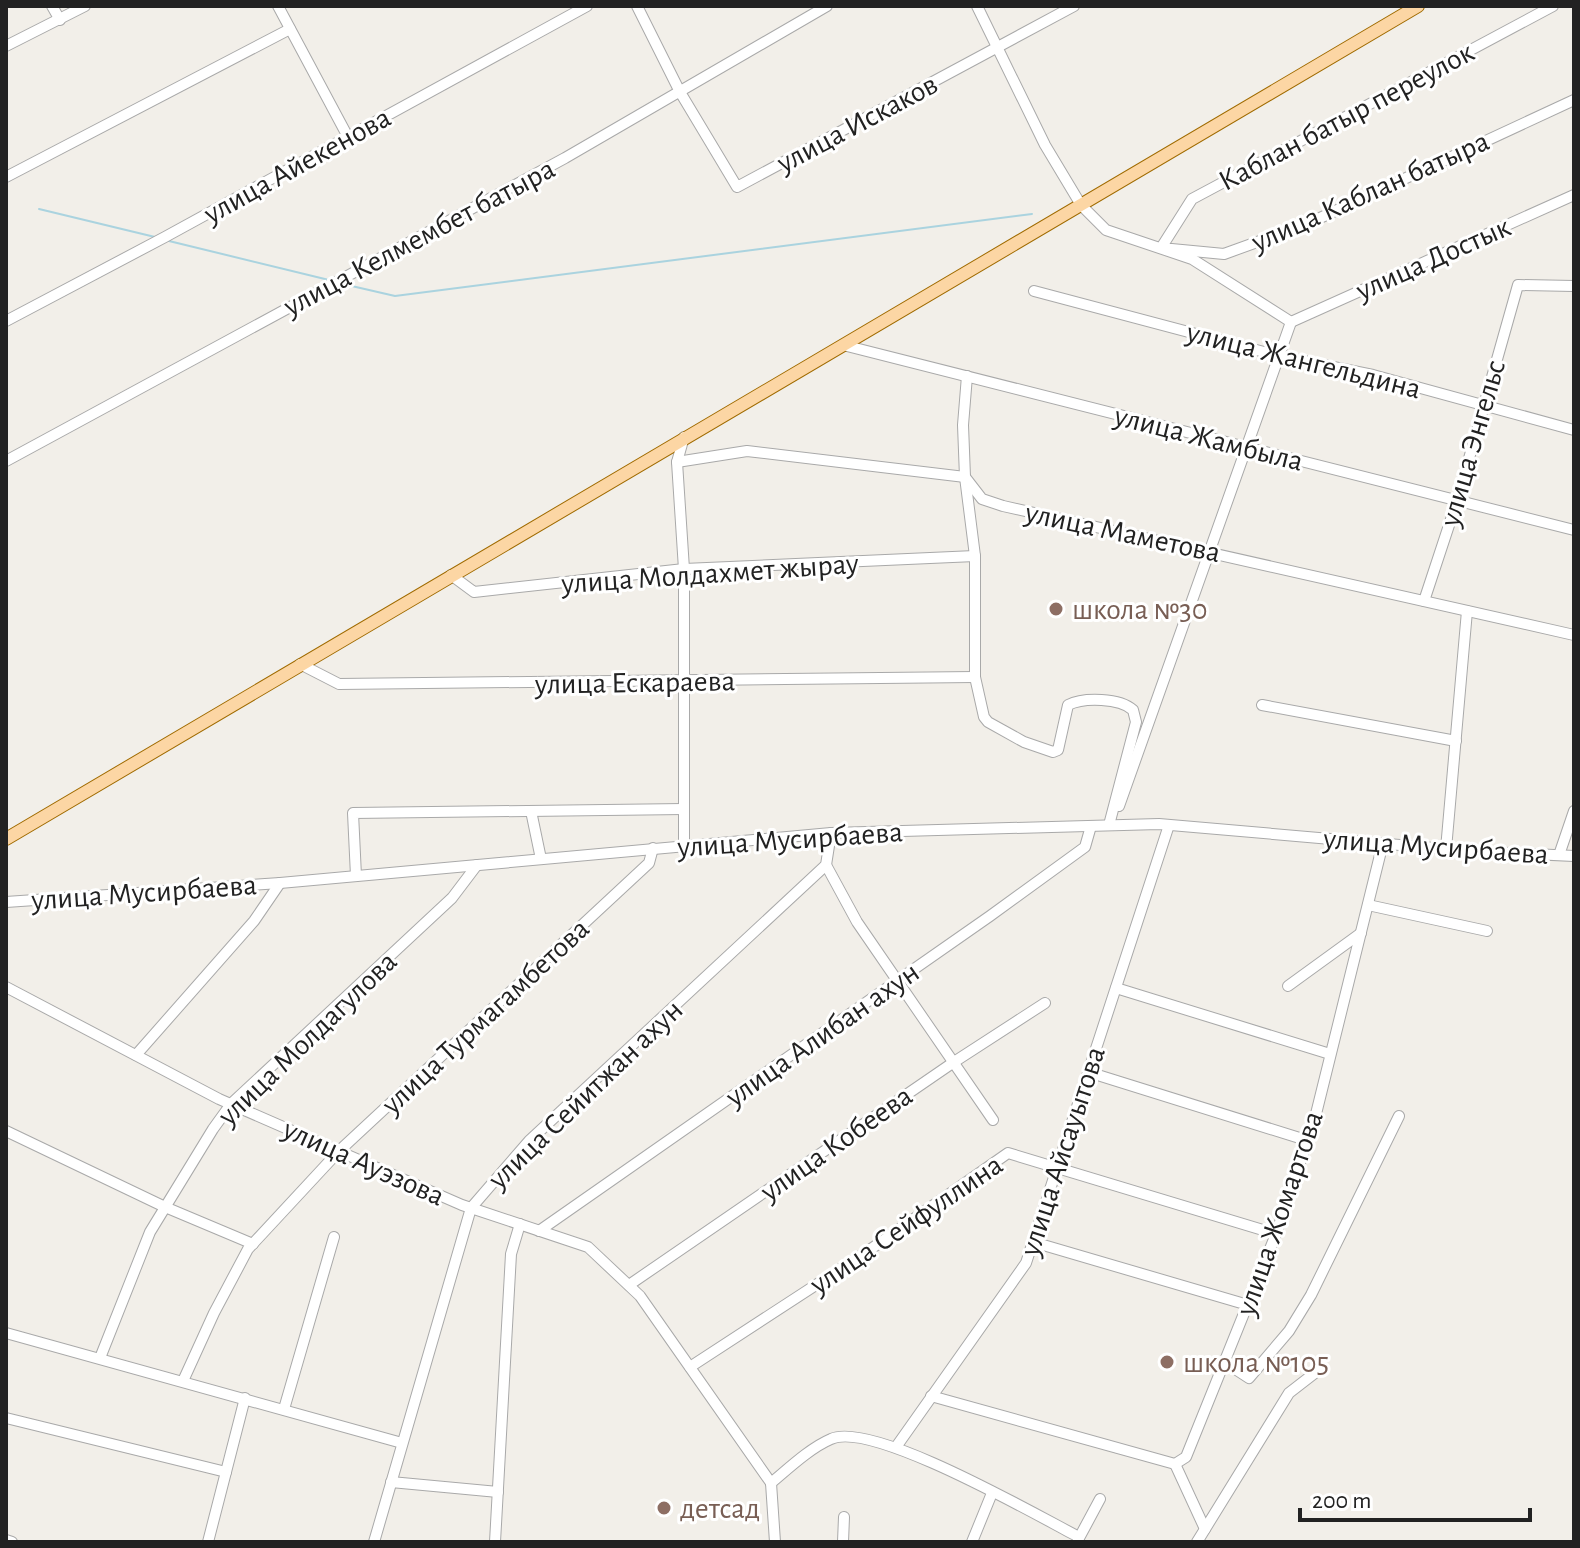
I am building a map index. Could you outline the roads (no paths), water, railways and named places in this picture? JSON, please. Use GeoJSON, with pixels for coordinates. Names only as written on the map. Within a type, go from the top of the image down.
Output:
{"type":"FeatureCollection","features":[{"type":"Feature","properties":{"kind":"main road"},"geometry":{"type":"LineString","coordinates":[[6,839],[1418,6]]}},
{"type":"Feature","properties":{"kind":"street"},"geometry":{"type":"LineString","coordinates":[[52,6],[60,20]]}},
{"type":"Feature","properties":{"kind":"street"},"geometry":{"type":"LineString","coordinates":[[6,46],[85,6]]}},
{"type":"Feature","properties":{"kind":"street"},"geometry":{"type":"LineString","coordinates":[[278,6],[348,137]]}},
{"type":"Feature","properties":{"kind":"street","name":"улица Айекенова"},"geometry":{"type":"LineString","coordinates":[[6,321],[587,6]]}},
{"type":"Feature","properties":{"kind":"street"},"geometry":{"type":"LineString","coordinates":[[637,6],[680,92]]}},
{"type":"Feature","properties":{"kind":"street","name":"улица Келмембет батыра"},"geometry":{"type":"LineString","coordinates":[[6,461],[565,158],[827,6]]}},
{"type":"Feature","properties":{"kind":"street"},"geometry":{"type":"LineString","coordinates":[[977,6],[1045,145],[1081,205],[1106,230],[1192,259],[1291,322],[1111,825]]}},
{"type":"Feature","properties":{"kind":"street","name":"улица Искаков"},"geometry":{"type":"LineString","coordinates":[[680,92],[737,187],[1074,6]]}},
{"type":"Feature","properties":{"kind":"street","name":"Каблан батыр переулок"},"geometry":{"type":"LineString","coordinates":[[1161,248],[1192,199],[1553,6]]}},
{"type":"Feature","properties":{"kind":"street"},"geometry":{"type":"LineString","coordinates":[[6,177],[290,29]]}},
{"type":"Feature","properties":{"kind":"street","name":"улица Каблан батыра"},"geometry":{"type":"LineString","coordinates":[[1161,248],[1224,254],[1252,244],[1307,224],[1574,100]]}},
{"type":"Feature","properties":{"kind":"street","name":"улица Достык"},"geometry":{"type":"LineString","coordinates":[[1291,322],[1574,195]]}},
{"type":"Feature","properties":{"kind":"street","name":"улица Энгельс"},"geometry":{"type":"LineString","coordinates":[[1424,601],[1457,501],[1518,285],[1574,286]]}},
{"type":"Feature","properties":{"kind":"street","name":"улица Жангельдина"},"geometry":{"type":"LineString","coordinates":[[1034,291],[1279,356],[1373,375],[1574,430]]}},
{"type":"Feature","properties":{"kind":"street","name":"улица Жамбыла"},"geometry":{"type":"LineString","coordinates":[[843,345],[1574,530]]}},
{"type":"Feature","properties":{"kind":"street"},"geometry":{"type":"LineString","coordinates":[[967,376],[963,425],[965,477],[975,556],[975,677],[984,717],[1042,750],[1058,750],[1068,705],[1076,701],[1127,704],[1133,710],[1136,722],[1111,825]]}},
{"type":"Feature","properties":{"kind":"street"},"geometry":{"type":"LineString","coordinates":[[684,437],[677,462],[684,569],[684,846]]}},
{"type":"Feature","properties":{"kind":"street"},"geometry":{"type":"LineString","coordinates":[[677,462],[747,451],[965,477]]}},
{"type":"Feature","properties":{"kind":"street","name":"улица Маметова"},"geometry":{"type":"LineString","coordinates":[[965,477],[982,499],[1003,506],[1574,635]]}},
{"type":"Feature","properties":{"kind":"street","name":"улица Молдахмет жырау"},"geometry":{"type":"LineString","coordinates":[[451,575],[474,592],[684,569],[975,556]]}},
{"type":"Feature","properties":{"kind":"street"},"geometry":{"type":"LineString","coordinates":[[1446,849],[1467,611]]}},
{"type":"Feature","properties":{"kind":"street","name":"улица Ескараева"},"geometry":{"type":"LineString","coordinates":[[300,664],[339,684],[975,677]]}},
{"type":"Feature","properties":{"kind":"street"},"geometry":{"type":"LineString","coordinates":[[1262,705],[1456,741]]}},
{"type":"Feature","properties":{"kind":"street"},"geometry":{"type":"LineString","coordinates":[[356,876],[353,813],[684,809]]}},
{"type":"Feature","properties":{"kind":"street"},"geometry":{"type":"LineString","coordinates":[[531,811],[541,859]]}},
{"type":"Feature","properties":{"kind":"street"},"geometry":{"type":"LineString","coordinates":[[1559,855],[1574,811]]}},
{"type":"Feature","properties":{"kind":"street","name":"улица Мусирбаева"},"geometry":{"type":"LineString","coordinates":[[6,902],[280,883],[831,833],[1169,825],[1446,849],[1574,856]]}},
{"type":"Feature","properties":{"kind":"street","name":"улица Айсауытова"},"geometry":{"type":"LineString","coordinates":[[896,1447],[1026,1263],[1169,825]]}},
{"type":"Feature","properties":{"kind":"street","name":"улица Алибан ахун"},"geometry":{"type":"LineString","coordinates":[[539,1231],[1085,847],[1091,826]]}},
{"type":"Feature","properties":{"kind":"street"},"geometry":{"type":"LineString","coordinates":[[831,833],[826,865],[857,922],[993,1120]]}},
{"type":"Feature","properties":{"kind":"street","name":"улица Жомартова"},"geometry":{"type":"LineString","coordinates":[[1175,1464],[1186,1457],[1226,1363],[1276,1234],[1315,1118],[1383,843]]}},
{"type":"Feature","properties":{"kind":"street","name":"улица Турмагамбетова"},"geometry":{"type":"LineString","coordinates":[[183,1381],[214,1313],[253,1244],[339,1151],[649,863],[653,848]]}},
{"type":"Feature","properties":{"kind":"street","name":"улица Молдагулова"},"geometry":{"type":"LineString","coordinates":[[100,1358],[150,1232],[231,1104],[452,898],[477,865]]}},
{"type":"Feature","properties":{"kind":"street","name":"улица Сейитжан ахун"},"geometry":{"type":"LineString","coordinates":[[374,1542],[471,1208],[529,1141],[826,865]]}},
{"type":"Feature","properties":{"kind":"street"},"geometry":{"type":"LineString","coordinates":[[136,1055],[254,921],[280,883]]}},
{"type":"Feature","properties":{"kind":"street"},"geometry":{"type":"LineString","coordinates":[[1368,905],[1487,931]]}},
{"type":"Feature","properties":{"kind":"street"},"geometry":{"type":"LineString","coordinates":[[1288,986],[1361,933]]}},
{"type":"Feature","properties":{"kind":"street","name":"улица Ауэзова"},"geometry":{"type":"LineString","coordinates":[[6,987],[231,1104],[471,1208],[588,1247],[640,1296],[771,1483]]}},
{"type":"Feature","properties":{"kind":"street"},"geometry":{"type":"LineString","coordinates":[[1116,988],[1330,1054]]}},
{"type":"Feature","properties":{"kind":"street","name":"улица Кобеева"},"geometry":{"type":"LineString","coordinates":[[629,1285],[1045,1003]]}},
{"type":"Feature","properties":{"kind":"street"},"geometry":{"type":"LineString","coordinates":[[1088,1072],[1306,1140]]}},
{"type":"Feature","properties":{"kind":"street"},"geometry":{"type":"LineString","coordinates":[[1226,1363],[1249,1378],[1289,1331],[1311,1295],[1399,1116]]}},
{"type":"Feature","properties":{"kind":"street"},"geometry":{"type":"LineString","coordinates":[[6,1131],[165,1207],[253,1244]]}},
{"type":"Feature","properties":{"kind":"street","name":"улица Сейфуллина"},"geometry":{"type":"LineString","coordinates":[[690,1367],[868,1251],[1008,1153],[1276,1234]]}},
{"type":"Feature","properties":{"kind":"street"},"geometry":{"type":"LineString","coordinates":[[495,1542],[511,1254],[520,1224]]}},
{"type":"Feature","properties":{"kind":"street"},"geometry":{"type":"LineString","coordinates":[[284,1409],[334,1237]]}},
{"type":"Feature","properties":{"kind":"street"},"geometry":{"type":"LineString","coordinates":[[1033,1242],[1248,1305]]}},
{"type":"Feature","properties":{"kind":"street"},"geometry":{"type":"LineString","coordinates":[[6,1333],[402,1443]]}},
{"type":"Feature","properties":{"kind":"street"},"geometry":{"type":"LineString","coordinates":[[1197,1542],[1289,1393],[1320,1369]]}},
{"type":"Feature","properties":{"kind":"street"},"geometry":{"type":"LineString","coordinates":[[931,1396],[1175,1464],[1205,1529]]}},
{"type":"Feature","properties":{"kind":"street"},"geometry":{"type":"LineString","coordinates":[[208,1542],[245,1398]]}},
{"type":"Feature","properties":{"kind":"street"},"geometry":{"type":"LineString","coordinates":[[6,1418],[226,1472]]}},
{"type":"Feature","properties":{"kind":"street"},"geometry":{"type":"LineString","coordinates":[[775,1542],[771,1483],[833,1437],[865,1437],[896,1447],[992,1493],[1078,1540],[1100,1499]]}},
{"type":"Feature","properties":{"kind":"street"},"geometry":{"type":"LineString","coordinates":[[391,1482],[498,1492]]}},
{"type":"Feature","properties":{"kind":"street"},"geometry":{"type":"LineString","coordinates":[[972,1542],[992,1493]]}},
{"type":"Feature","properties":{"kind":"street"},"geometry":{"type":"LineString","coordinates":[[843,1542],[844,1517]]}},
{"type":"Feature","properties":{"kind":"street"},"geometry":{"type":"LineString","coordinates":[[6,1540],[12,1542]]}},
{"type":"Feature","properties":{"kind":"waterway"},"geometry":{"type":"LineString","coordinates":[[39,209],[155,237]]}},
{"type":"Feature","properties":{"kind":"waterway"},"geometry":{"type":"LineString","coordinates":[[343,284],[395,296],[1032,214]]}},
{"type":"Feature","properties":{"kind":"waterway"},"geometry":{"type":"LineString","coordinates":[[169,241],[329,280]]}},
{"type":"Feature","properties":{"kind":"place","name":"школа №30"},"geometry":{"type":"Point","coordinates":[1056,609]}},
{"type":"Feature","properties":{"kind":"place","name":"школа №105"},"geometry":{"type":"Point","coordinates":[1167,1362]}},
{"type":"Feature","properties":{"kind":"place","name":"детсад"},"geometry":{"type":"Point","coordinates":[664,1508]}}]}
